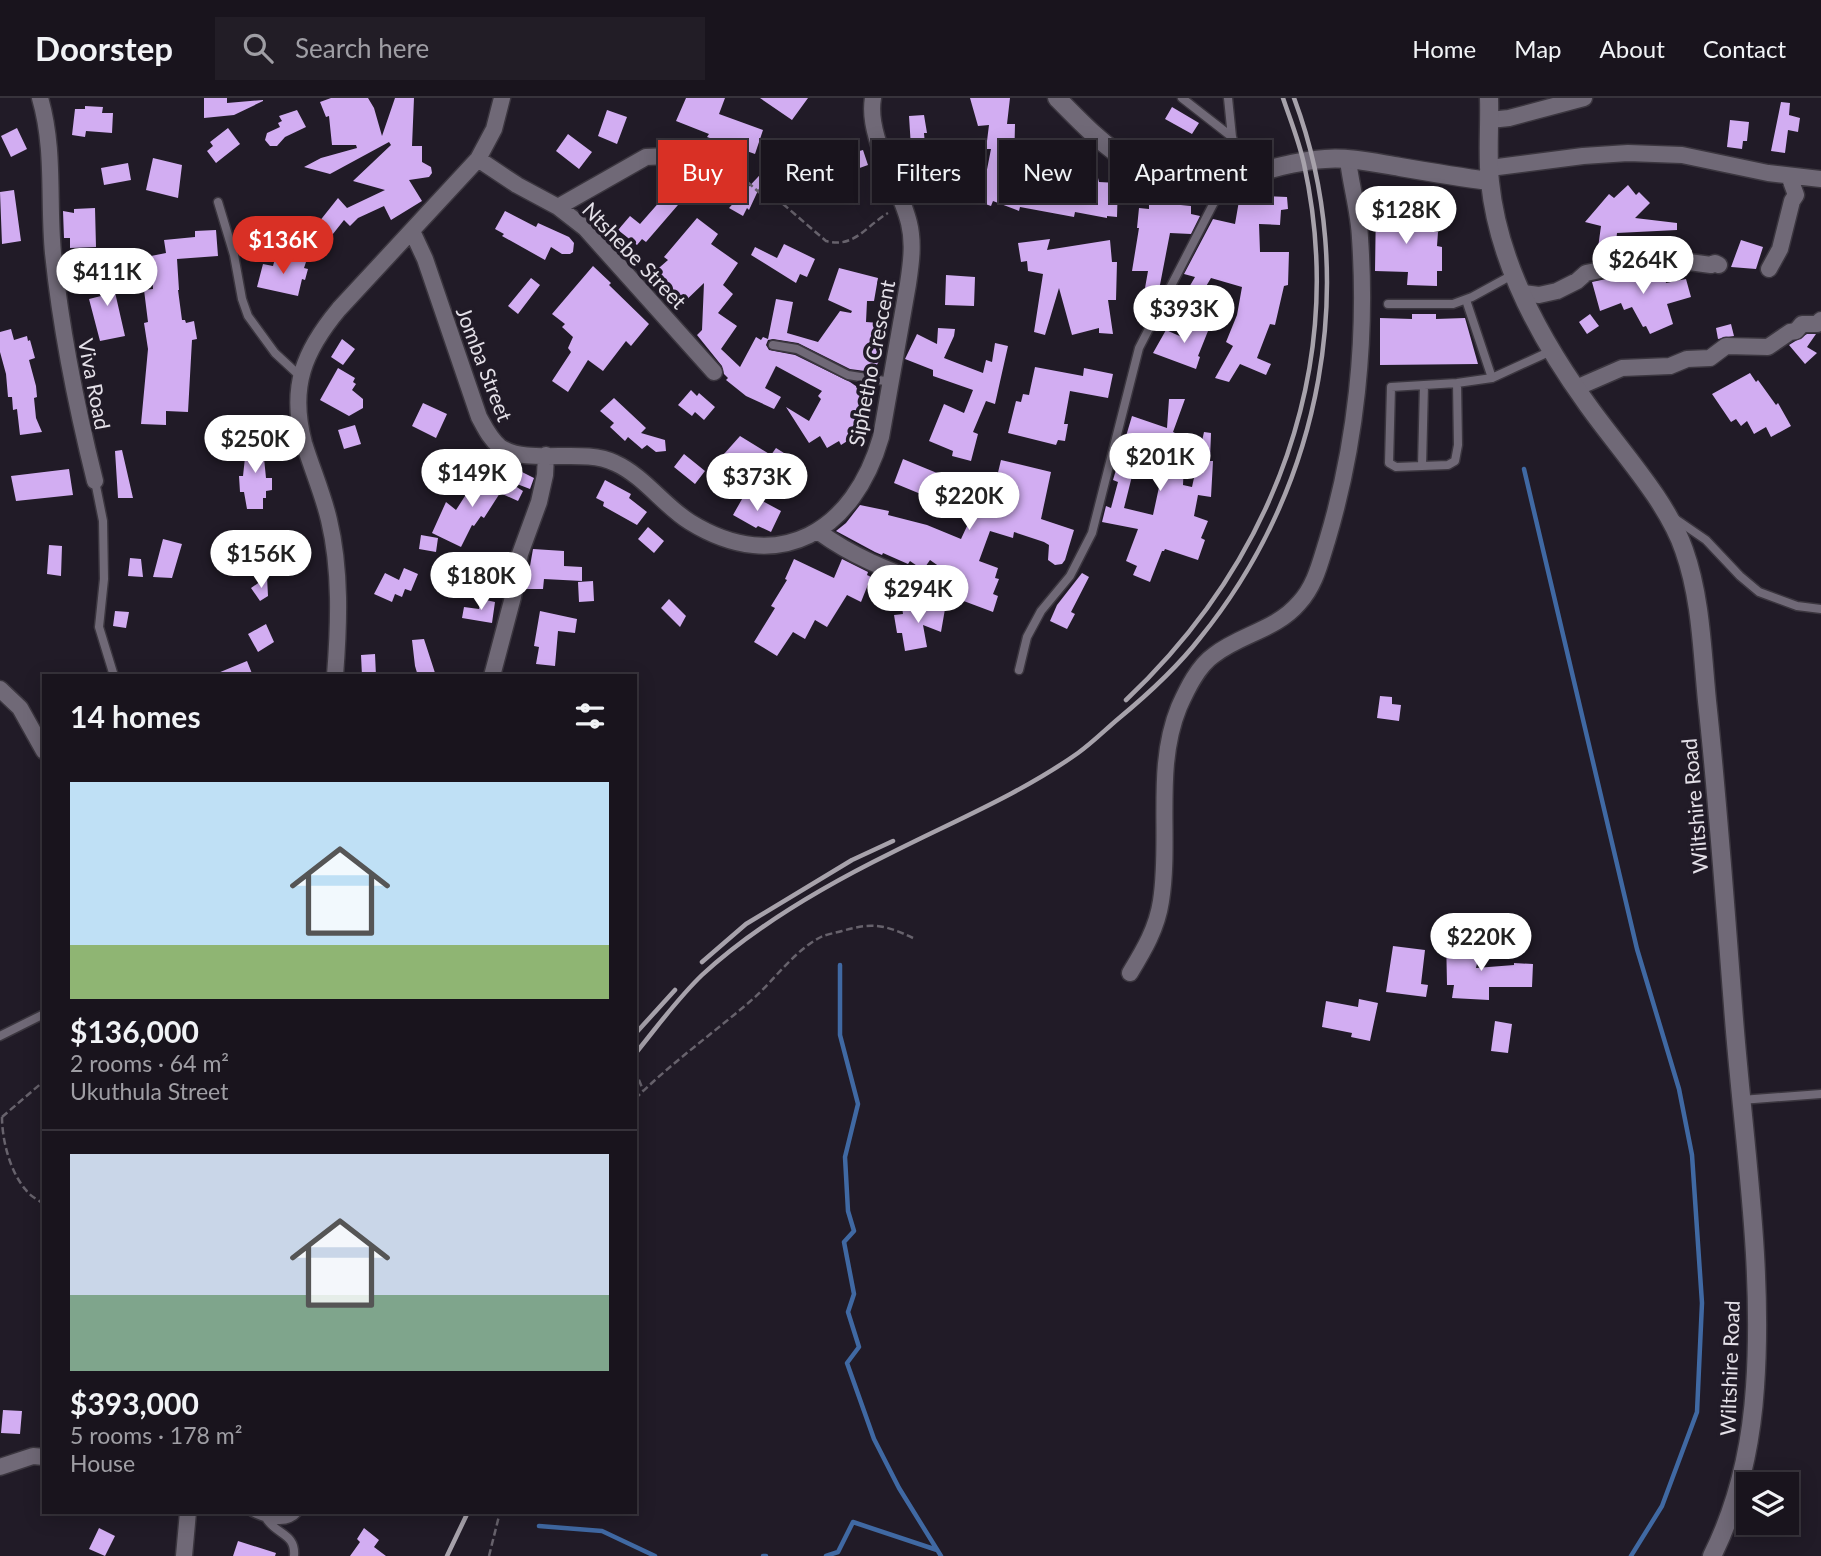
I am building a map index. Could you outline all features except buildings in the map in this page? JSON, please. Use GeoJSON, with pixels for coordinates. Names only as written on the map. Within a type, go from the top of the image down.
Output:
{"type":"FeatureCollection","features":[{"type":"Feature","properties":{"kind":"street","name":"Viva Road"},"geometry":{"type":"LineString","coordinates":[[40,98],[51,161],[53,251],[67,360],[75,404],[95,481]]}},
{"type":"Feature","properties":{"kind":"street"},"geometry":{"type":"LineString","coordinates":[[335,674],[338,606],[336,566],[329,519],[300,420],[304,363],[322,330],[478,159],[494,129],[502,98]]}},
{"type":"Feature","properties":{"kind":"street","name":"Siphetho Crescent"},"geometry":{"type":"LineString","coordinates":[[546,455],[600,458],[616,463],[687,520],[723,539],[762,546],[781,544],[819,532],[845,507],[874,461],[891,382],[911,258],[910,227],[877,136],[873,121],[873,98]]}},
{"type":"Feature","properties":{"kind":"street"},"geometry":{"type":"LineString","coordinates":[[1057,98],[1086,128],[1110,147]]}},
{"type":"Feature","properties":{"kind":"street","name":"Wiltshire Road"},"geometry":{"type":"LineString","coordinates":[[1489,98],[1490,174],[1499,229],[1514,274],[1551,351],[1666,513],[1683,546],[1699,609],[1721,835],[1755,1257],[1755,1386],[1749,1446],[1738,1494],[1716,1554]]}},
{"type":"Feature","properties":{"kind":"street"},"geometry":{"type":"LineString","coordinates":[[1490,120],[1509,118],[1584,98]]}},
{"type":"Feature","properties":{"kind":"street"},"geometry":{"type":"LineString","coordinates":[[1272,170],[1326,159],[1490,174],[1534,160],[1628,153],[1682,155],[1768,173],[1821,179]]}},
{"type":"Feature","properties":{"kind":"street"},"geometry":{"type":"LineString","coordinates":[[558,207],[646,157],[658,156]]}},
{"type":"Feature","properties":{"kind":"street","name":"Ntshebe Street"},"geometry":{"type":"LineString","coordinates":[[478,159],[517,185],[558,207],[585,228],[714,372]]}},
{"type":"Feature","properties":{"kind":"street"},"geometry":{"type":"LineString","coordinates":[[1130,973],[1147,945],[1161,901],[1167,755],[1179,707],[1190,685],[1212,656],[1274,625],[1300,603],[1318,570],[1335,513],[1351,434],[1359,374],[1361,242],[1348,160]]}},
{"type":"Feature","properties":{"kind":"street"},"geometry":{"type":"LineString","coordinates":[[1769,269],[1780,249],[1792,201],[1796,195],[1789,176]]}},
{"type":"Feature","properties":{"kind":"street","name":"Jomba Street"},"geometry":{"type":"LineString","coordinates":[[412,231],[425,259],[479,417],[489,436],[512,453],[546,455]]}},
{"type":"Feature","properties":{"kind":"street"},"geometry":{"type":"LineString","coordinates":[[1523,293],[1539,295],[1557,291],[1586,273],[1643,261],[1682,261],[1711,265],[1715,262],[1719,265]]}},
{"type":"Feature","properties":{"kind":"street"},"geometry":{"type":"LineString","coordinates":[[1576,388],[1622,368],[1670,366],[1687,359],[1710,358],[1726,346],[1768,347],[1790,332],[1796,331],[1802,324],[1817,324],[1821,320]]}},
{"type":"Feature","properties":{"kind":"street"},"geometry":{"type":"LineString","coordinates":[[493,674],[513,597],[520,554],[539,502],[546,455]]}},
{"type":"Feature","properties":{"kind":"street"},"geometry":{"type":"LineString","coordinates":[[819,532],[842,549],[867,562],[926,584]]}},
{"type":"Feature","properties":{"kind":"street"},"geometry":{"type":"LineString","coordinates":[[0,689],[20,708],[42,747]]}},
{"type":"Feature","properties":{"kind":"street"},"geometry":{"type":"LineString","coordinates":[[0,1467],[42,1457]]}},
{"type":"Feature","properties":{"kind":"street"},"geometry":{"type":"LineString","coordinates":[[184,1556],[188,1514]]}},
{"type":"Feature","properties":{"kind":"lane"},"geometry":{"type":"LineString","coordinates":[[1182,98],[1232,137]]}},
{"type":"Feature","properties":{"kind":"lane"},"geometry":{"type":"LineString","coordinates":[[1228,98],[1233,140]]}},
{"type":"Feature","properties":{"kind":"lane"},"geometry":{"type":"LineString","coordinates":[[218,202],[248,316],[275,354],[301,377]]}},
{"type":"Feature","properties":{"kind":"lane"},"geometry":{"type":"LineString","coordinates":[[1019,670],[1027,637],[1036,620],[1070,576],[1092,533],[1139,348],[1213,203]]}},
{"type":"Feature","properties":{"kind":"lane"},"geometry":{"type":"LineString","coordinates":[[1388,304],[1452,304],[1514,274]]}},
{"type":"Feature","properties":{"kind":"lane"},"geometry":{"type":"LineString","coordinates":[[1465,300],[1492,378]]}},
{"type":"Feature","properties":{"kind":"lane"},"geometry":{"type":"LineString","coordinates":[[773,345],[797,349],[848,375],[891,382]]}},
{"type":"Feature","properties":{"kind":"lane"},"geometry":{"type":"LineString","coordinates":[[1457,383],[1457,459],[1448,465],[1396,467],[1389,463],[1389,391],[1394,386],[1457,383],[1492,378],[1551,351]]}},
{"type":"Feature","properties":{"kind":"lane"},"geometry":{"type":"LineString","coordinates":[[1422,466],[1424,385]]}},
{"type":"Feature","properties":{"kind":"lane","name":"Viva Road"},"geometry":{"type":"LineString","coordinates":[[95,481],[103,521],[104,579],[99,627],[113,674]]}},
{"type":"Feature","properties":{"kind":"lane"},"geometry":{"type":"LineString","coordinates":[[1666,513],[1706,540],[1759,592],[1797,606],[1821,609]]}},
{"type":"Feature","properties":{"kind":"lane"},"geometry":{"type":"LineString","coordinates":[[0,1036],[42,1015]]}},
{"type":"Feature","properties":{"kind":"lane"},"geometry":{"type":"LineString","coordinates":[[1741,1100],[1821,1094]]}},
{"type":"Feature","properties":{"kind":"lane"},"geometry":{"type":"LineString","coordinates":[[257,1514],[276,1521],[292,1518],[296,1514]]}},
{"type":"Feature","properties":{"kind":"lane"},"geometry":{"type":"LineString","coordinates":[[266,1518],[271,1527],[288,1535],[292,1540],[293,1556]]}},
{"type":"Feature","properties":{"kind":"path"},"geometry":{"type":"LineString","coordinates":[[747,181],[761,194],[783,204],[826,241],[835,244],[860,236],[887,213],[905,210]]}},
{"type":"Feature","properties":{"kind":"path"},"geometry":{"type":"LineString","coordinates":[[637,1097],[699,1041],[755,997],[789,962],[821,937],[859,925],[874,925],[914,938]]}},
{"type":"Feature","properties":{"kind":"path"},"geometry":{"type":"LineString","coordinates":[[637,1076],[643,1092]]}},
{"type":"Feature","properties":{"kind":"path"},"geometry":{"type":"LineString","coordinates":[[42,1083],[1,1118],[2,1138],[11,1162],[26,1191],[42,1203]]}},
{"type":"Feature","properties":{"kind":"path"},"geometry":{"type":"LineString","coordinates":[[489,1556],[500,1514]]}},
{"type":"Feature","properties":{"kind":"waterway"},"geometry":{"type":"LineString","coordinates":[[1524,469],[1637,949],[1679,1089],[1692,1155],[1702,1303],[1697,1412],[1662,1506],[1631,1556]]}},
{"type":"Feature","properties":{"kind":"waterway"},"geometry":{"type":"LineString","coordinates":[[840,965],[840,1035],[858,1104],[845,1157],[848,1211],[854,1231],[844,1242],[854,1294],[848,1312],[859,1347],[847,1363],[874,1439],[899,1488],[941,1556]]}},
{"type":"Feature","properties":{"kind":"waterway"},"geometry":{"type":"LineString","coordinates":[[826,1556],[838,1552],[853,1522],[937,1550]]}},
{"type":"Feature","properties":{"kind":"waterway"},"geometry":{"type":"LineString","coordinates":[[539,1526],[602,1531],[655,1556]]}},
{"type":"Feature","properties":{"kind":"railway"},"geometry":{"type":"LineString","coordinates":[[1126,700],[1178,645],[1222,586],[1259,522],[1287,455],[1306,385],[1316,313],[1315,239],[1304,164],[1283,98]]}},
{"type":"Feature","properties":{"kind":"railway"},"geometry":{"type":"LineString","coordinates":[[637,1052],[702,975],[768,923],[842,879],[1033,781],[1083,749],[1150,691],[1181,660],[1242,579],[1276,516],[1301,449],[1318,380],[1326,309],[1325,238],[1314,167],[1294,98]]}},
{"type":"Feature","properties":{"kind":"railway"},"geometry":{"type":"LineString","coordinates":[[702,962],[746,924],[852,860],[893,841]]}},
{"type":"Feature","properties":{"kind":"railway"},"geometry":{"type":"LineString","coordinates":[[637,1032],[675,990]]}},
{"type":"Feature","properties":{"kind":"railway"},"geometry":{"type":"LineString","coordinates":[[447,1556],[467,1514]]}}]}
